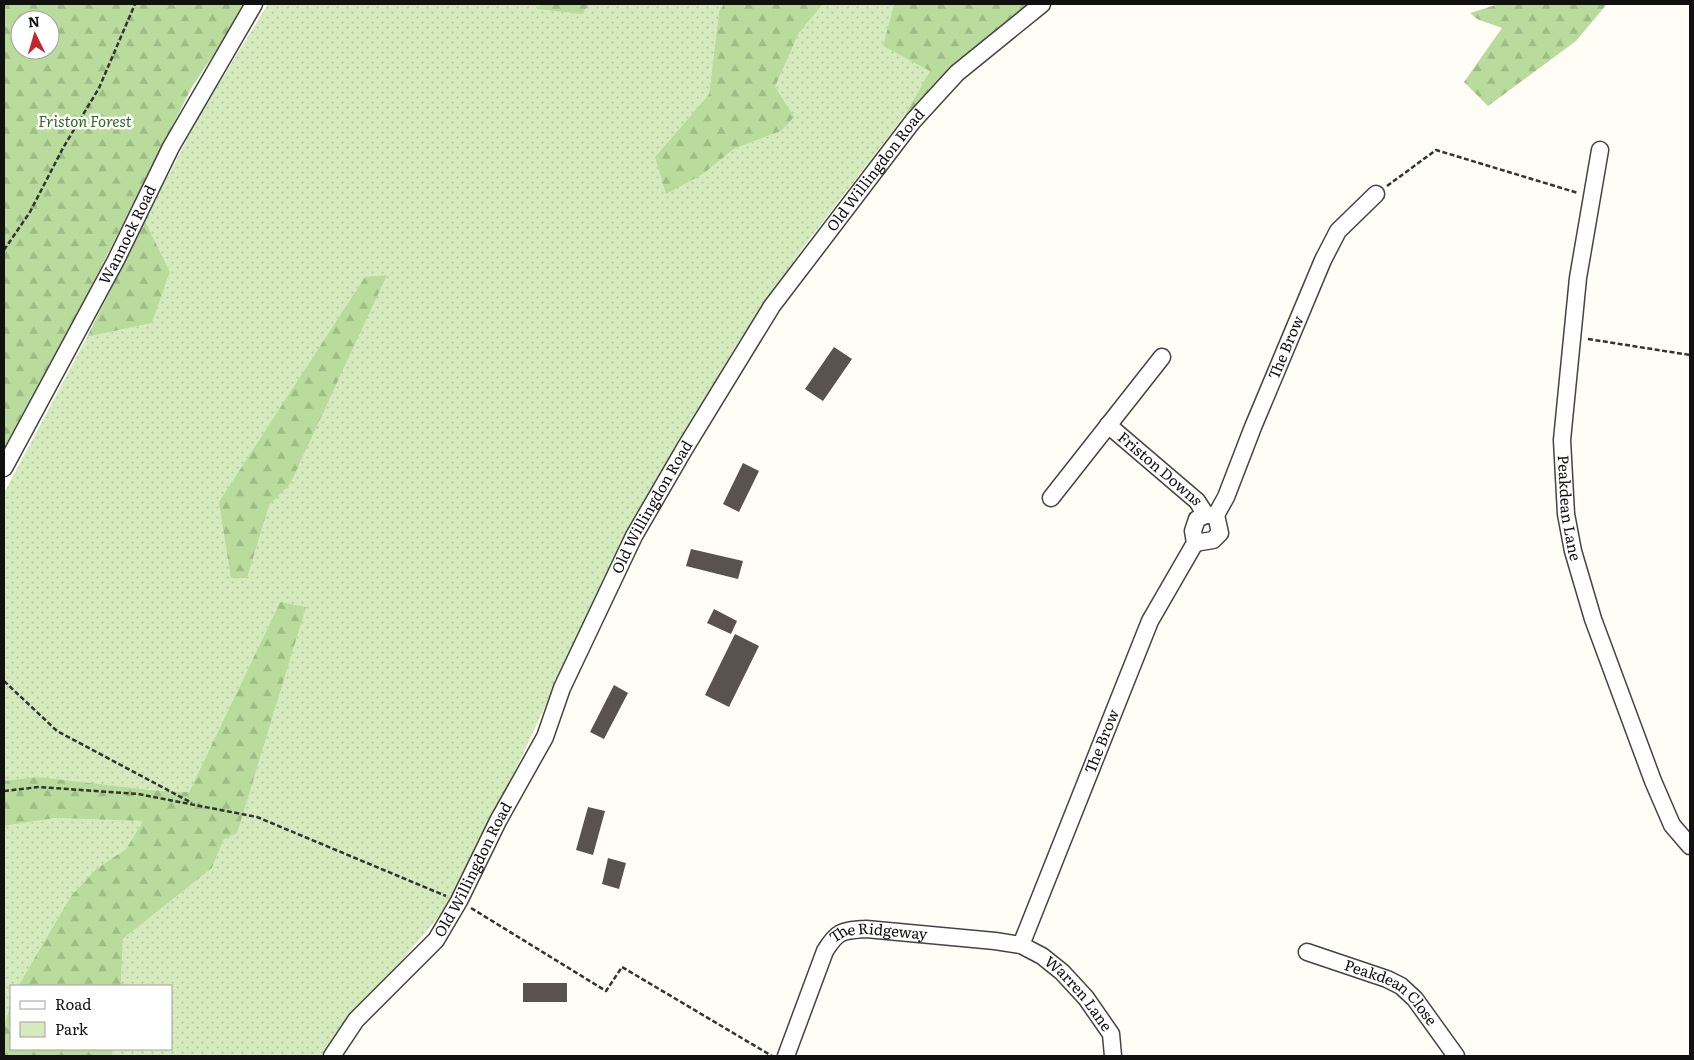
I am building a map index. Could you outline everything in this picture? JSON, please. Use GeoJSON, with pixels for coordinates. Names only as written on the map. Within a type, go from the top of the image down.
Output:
{"type":"FeatureCollection","features":[{"type":"Feature","properties":{"kind":"street","name":"Wannock Road"},"geometry":{"type":"LineString","coordinates":[[4,468],[116,260],[172,147],[254,4]]}},
{"type":"Feature","properties":{"kind":"street","name":"Old Willingdon Road"},"geometry":{"type":"LineString","coordinates":[[332,1056],[356,1020],[436,940],[459,901],[498,821],[545,737],[562,688],[634,536],[685,448],[772,306],[913,121],[957,73],[1042,4]]}},
{"type":"Feature","properties":{"kind":"street","name":"Peakdean Lane"},"geometry":{"type":"LineString","coordinates":[[1600,150],[1578,278],[1562,440],[1566,514],[1573,551],[1594,619],[1653,781],[1672,825],[1690,846]]}},
{"type":"Feature","properties":{"kind":"street","name":"The Brow"},"geometry":{"type":"LineString","coordinates":[[1021,946],[1150,621],[1195,544],[1193,531],[1197,519],[1211,515],[1226,497],[1253,427],[1323,260],[1338,231],[1376,194]]}},
{"type":"Feature","properties":{"kind":"street","name":"Friston Downs"},"geometry":{"type":"LineString","coordinates":[[1051,498],[1162,357]]}},
{"type":"Feature","properties":{"kind":"street","name":"Friston Downs"},"geometry":{"type":"LineString","coordinates":[[1108,425],[1211,515]]}},
{"type":"Feature","properties":{"kind":"street","name":"The Brow"},"geometry":{"type":"LineString","coordinates":[[1195,544],[1213,540],[1220,533],[1211,515]]}},
{"type":"Feature","properties":{"kind":"street","name":"The Ridgeway"},"geometry":{"type":"LineString","coordinates":[[786,1056],[825,951],[834,937],[847,930],[866,929],[995,941],[1021,946]]}},
{"type":"Feature","properties":{"kind":"street","name":"Warren Lane"},"geometry":{"type":"LineString","coordinates":[[1021,946],[1042,956],[1062,972],[1086,998],[1111,1034],[1114,1056]]}},
{"type":"Feature","properties":{"kind":"street","name":"Peakdean Close"},"geometry":{"type":"LineString","coordinates":[[1307,952],[1387,979],[1401,986],[1415,999],[1456,1056]]}},
{"type":"Feature","properties":{"kind":"path"},"geometry":{"type":"LineString","coordinates":[[4,250],[30,212],[63,148],[99,88],[135,4]]}},
{"type":"Feature","properties":{"kind":"path"},"geometry":{"type":"LineString","coordinates":[[1376,194],[1436,150],[1592,197]]}},
{"type":"Feature","properties":{"kind":"path"},"geometry":{"type":"LineString","coordinates":[[1573,337],[1690,355]]}},
{"type":"Feature","properties":{"kind":"path"},"geometry":{"type":"LineString","coordinates":[[4,681],[57,731],[195,805]]}},
{"type":"Feature","properties":{"kind":"path"},"geometry":{"type":"LineString","coordinates":[[4,791],[39,786],[138,794],[257,817],[399,878],[459,901],[606,991],[622,967],[773,1056]]}},
{"type":"Feature","properties":{"kind":"green space","name":"Friston Forest"},"geometry":{"type":"Polygon","coordinates":[[[4,4],[247,4],[192,87],[4,457],[4,4]]]}},
{"type":"Feature","properties":{"kind":"green space"},"geometry":{"type":"Polygon","coordinates":[[[268,4],[724,4],[719,11],[709,94],[655,157],[703,174],[734,149],[781,131],[775,87],[799,33],[823,4],[894,4],[883,46],[931,71],[905,115],[805,245],[735,347],[612,564],[460,888],[435,921],[359,1011],[329,1056],[112,1056],[113,1050],[172,1050],[172,985],[121,985],[123,939],[212,868],[224,839],[280,602],[189,792],[4,781],[4,493],[87,337],[152,323],[170,272],[145,221],[199,116],[268,4]]]}},
{"type":"Feature","properties":{"kind":"green space"},"geometry":{"type":"Polygon","coordinates":[[[541,4],[590,4],[581,14],[538,9],[541,4]]]}},
{"type":"Feature","properties":{"kind":"green space"},"geometry":{"type":"Polygon","coordinates":[[[724,4],[823,4],[799,33],[775,87],[794,117],[781,131],[734,149],[703,174],[666,194],[655,157],[709,94],[719,11],[724,4]]]}},
{"type":"Feature","properties":{"kind":"green space"},"geometry":{"type":"Polygon","coordinates":[[[894,4],[1030,4],[983,43],[905,115],[930,71],[883,46],[894,4]]]}},
{"type":"Feature","properties":{"kind":"green space"},"geometry":{"type":"Polygon","coordinates":[[[1499,4],[1607,4],[1576,41],[1488,106],[1464,82],[1502,28],[1477,19],[1470,13],[1499,4]]]}},
{"type":"Feature","properties":{"kind":"green space"},"geometry":{"type":"Polygon","coordinates":[[[145,221],[170,272],[152,323],[87,337],[145,221]]]}},
{"type":"Feature","properties":{"kind":"green space"},"geometry":{"type":"Polygon","coordinates":[[[387,275],[290,484],[269,505],[247,578],[231,578],[219,502],[365,277],[387,275]]]}},
{"type":"Feature","properties":{"kind":"green space"},"geometry":{"type":"Polygon","coordinates":[[[280,602],[306,607],[237,833],[224,839],[212,868],[123,939],[121,985],[19,985],[71,896],[96,869],[126,849],[143,821],[55,818],[4,826],[4,781],[37,777],[151,790],[189,792],[280,602]]]}},
{"type":"Feature","properties":{"kind":"green space"},"geometry":{"type":"Polygon","coordinates":[[[55,818],[143,821],[126,849],[96,869],[71,896],[19,985],[10,985],[10,1006],[4,1025],[4,826],[55,818]]]}},
{"type":"Feature","properties":{"kind":"green space"},"geometry":{"type":"Polygon","coordinates":[[[10,1006],[10,1050],[113,1050],[112,1056],[4,1056],[4,1025],[10,1006]]]}},
{"type":"Feature","properties":{"kind":"building"},"geometry":{"type":"Polygon","coordinates":[[[834,347],[852,359],[823,401],[805,389],[834,347]]]}},
{"type":"Feature","properties":{"kind":"building"},"geometry":{"type":"Polygon","coordinates":[[[743,463],[759,471],[739,512],[723,504],[743,463]]]}},
{"type":"Feature","properties":{"kind":"building"},"geometry":{"type":"Polygon","coordinates":[[[691,549],[743,561],[738,579],[686,566],[691,549]]]}},
{"type":"Feature","properties":{"kind":"building"},"geometry":{"type":"Polygon","coordinates":[[[714,609],[737,621],[731,634],[707,623],[714,609]]]}},
{"type":"Feature","properties":{"kind":"building"},"geometry":{"type":"Polygon","coordinates":[[[735,634],[759,646],[729,707],[705,695],[735,634]]]}},
{"type":"Feature","properties":{"kind":"building"},"geometry":{"type":"Polygon","coordinates":[[[614,685],[628,693],[604,739],[590,732],[614,685]]]}},
{"type":"Feature","properties":{"kind":"building"},"geometry":{"type":"Polygon","coordinates":[[[588,807],[605,811],[593,855],[576,850],[588,807]]]}},
{"type":"Feature","properties":{"kind":"building"},"geometry":{"type":"Polygon","coordinates":[[[608,858],[626,863],[619,889],[602,884],[608,858]]]}},
{"type":"Feature","properties":{"kind":"building"},"geometry":{"type":"Polygon","coordinates":[[[523,983],[567,983],[567,1002],[523,1002],[523,983]]]}}]}
